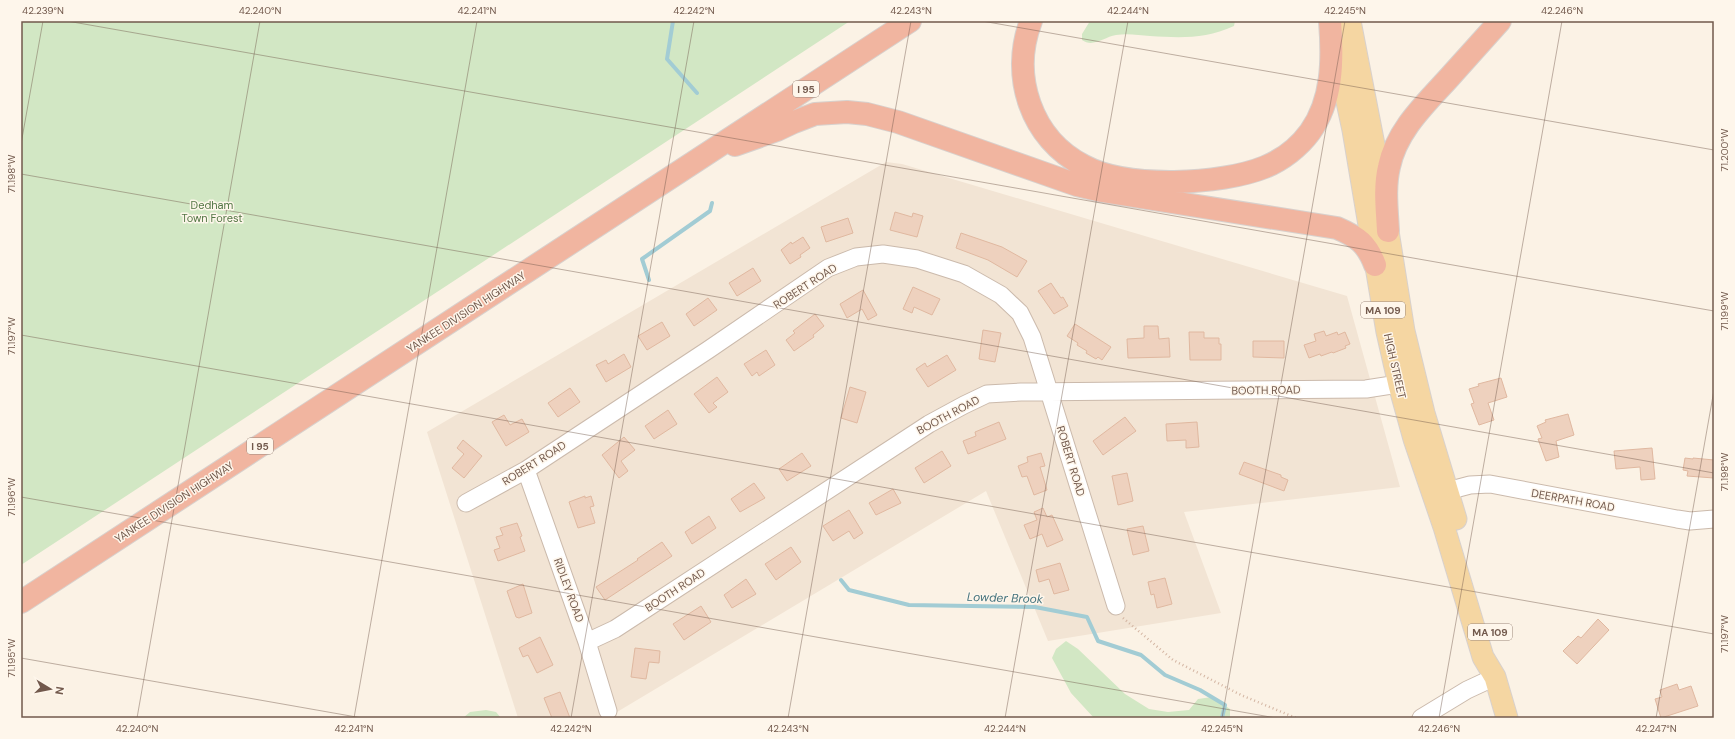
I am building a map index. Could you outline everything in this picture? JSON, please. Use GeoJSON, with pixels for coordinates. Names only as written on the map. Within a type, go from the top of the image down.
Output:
{"type":"FeatureCollection","features":[{"type":"Feature","properties":{"kind":"highway","name":"YANKEE DIVISION HIGHWAY"},"geometry":{"type":"LineString","coordinates":[[21,602],[910,21]]}},
{"type":"Feature","properties":{"kind":"highway"},"geometry":{"type":"LineString","coordinates":[[1031,21],[1024,47],[1023,68],[1025,91],[1031,110],[1052,142],[1068,157],[1085,167],[1104,174],[1136,180],[1163,182],[1207,180],[1245,174],[1275,162],[1301,142],[1316,123],[1325,102],[1330,79],[1332,54],[1330,21]]}},
{"type":"Feature","properties":{"kind":"highway"},"geometry":{"type":"LineString","coordinates":[[1388,231],[1386,190],[1388,168],[1391,157],[1401,136],[1417,113],[1500,21]]}},
{"type":"Feature","properties":{"kind":"highway"},"geometry":{"type":"LineString","coordinates":[[702,157],[778,130],[815,114],[847,112],[867,114],[898,122],[1077,185],[1102,191],[1337,228],[1352,234],[1364,244],[1368,249],[1375,265]]}},
{"type":"Feature","properties":{"kind":"main road","name":"HIGH STREET"},"geometry":{"type":"LineString","coordinates":[[1330,21],[1353,130],[1387,332],[1407,383],[1470,590],[1496,653],[1495,677],[1507,718]]}},
{"type":"Feature","properties":{"kind":"main road","name":"HIGH STREET"},"geometry":{"type":"LineString","coordinates":[[1350,21],[1373,138],[1404,331],[1407,383]]}},
{"type":"Feature","properties":{"kind":"street","name":"ROBERT ROAD"},"geometry":{"type":"LineString","coordinates":[[466,504],[526,470],[708,350],[828,268],[856,257],[883,254],[917,260],[964,274],[1002,295],[1020,313],[1032,337],[1116,606]]}},
{"type":"Feature","properties":{"kind":"street","name":"BOOTH ROAD"},"geometry":{"type":"LineString","coordinates":[[587,642],[615,629],[922,428],[987,394],[1366,389],[1407,383]]}},
{"type":"Feature","properties":{"kind":"street","name":"RIDLEY ROAD"},"geometry":{"type":"LineString","coordinates":[[526,470],[587,642],[608,711]]}},
{"type":"Feature","properties":{"kind":"street","name":"DEERPATH ROAD"},"geometry":{"type":"LineString","coordinates":[[1441,492],[1470,485],[1490,484],[1677,519],[1714,519]]}},
{"type":"Feature","properties":{"kind":"street"},"geometry":{"type":"LineString","coordinates":[[1421,718],[1466,690],[1495,677]]}},
{"type":"Feature","properties":{"kind":"path"},"geometry":{"type":"LineString","coordinates":[[1116,606],[1121,617],[1173,660],[1240,695],[1296,718]]}},
{"type":"Feature","properties":{"kind":"shaded area"},"geometry":{"type":"Polygon","coordinates":[[[886,162],[902,164],[1347,296],[1400,487],[1184,512],[1221,613],[1048,641],[986,491],[607,718],[518,718],[427,432],[886,162]]]}},
{"type":"Feature","properties":{"kind":"green space","name":"Dedham Town Forest"},"geometry":{"type":"Polygon","coordinates":[[[21,21],[850,21],[21,565],[21,21]]]}},
{"type":"Feature","properties":{"kind":"green space"},"geometry":{"type":"Polygon","coordinates":[[[1090,21],[1235,21],[1234,26],[1213,33],[1193,37],[1120,34],[1090,43],[1082,40],[1082,34],[1090,21]]]}},
{"type":"Feature","properties":{"kind":"green space"},"geometry":{"type":"Polygon","coordinates":[[[1066,641],[1078,649],[1125,694],[1149,709],[1168,712],[1189,710],[1198,699],[1212,697],[1230,709],[1230,718],[1094,718],[1071,693],[1052,658],[1056,649],[1066,641]]]}},
{"type":"Feature","properties":{"kind":"green space"},"geometry":{"type":"Polygon","coordinates":[[[486,710],[496,712],[501,718],[463,718],[470,712],[486,710]]]}},
{"type":"Feature","properties":{"kind":"building"},"geometry":{"type":"Polygon","coordinates":[[[895,212],[912,217],[913,213],[923,216],[917,237],[890,230],[895,212]]]}},
{"type":"Feature","properties":{"kind":"building"},"geometry":{"type":"Polygon","coordinates":[[[848,218],[853,233],[826,242],[821,227],[848,218]]]}},
{"type":"Feature","properties":{"kind":"building"},"geometry":{"type":"Polygon","coordinates":[[[961,233],[1002,247],[1027,261],[1017,277],[988,260],[956,248],[961,233]]]}},
{"type":"Feature","properties":{"kind":"building"},"geometry":{"type":"Polygon","coordinates":[[[803,237],[810,248],[800,255],[801,257],[790,264],[781,250],[791,242],[792,244],[803,237]]]}},
{"type":"Feature","properties":{"kind":"building"},"geometry":{"type":"Polygon","coordinates":[[[753,268],[761,281],[737,296],[729,283],[753,268]]]}},
{"type":"Feature","properties":{"kind":"building"},"geometry":{"type":"Polygon","coordinates":[[[1051,283],[1061,298],[1063,297],[1068,306],[1054,314],[1038,291],[1051,283]]]}},
{"type":"Feature","properties":{"kind":"building"},"geometry":{"type":"Polygon","coordinates":[[[913,287],[940,299],[932,315],[914,307],[912,313],[903,309],[913,287]]]}},
{"type":"Feature","properties":{"kind":"building"},"geometry":{"type":"Polygon","coordinates":[[[863,290],[877,315],[868,320],[862,309],[847,318],[840,304],[863,290]]]}},
{"type":"Feature","properties":{"kind":"building"},"geometry":{"type":"Polygon","coordinates":[[[708,298],[717,310],[694,326],[686,314],[708,298]]]}},
{"type":"Feature","properties":{"kind":"building"},"geometry":{"type":"Polygon","coordinates":[[[815,314],[824,326],[813,335],[814,337],[794,351],[786,340],[795,333],[793,331],[815,314]]]}},
{"type":"Feature","properties":{"kind":"building"},"geometry":{"type":"Polygon","coordinates":[[[662,322],[670,336],[647,350],[638,336],[662,322]]]}},
{"type":"Feature","properties":{"kind":"building"},"geometry":{"type":"Polygon","coordinates":[[[1075,324],[1111,347],[1102,360],[1098,357],[1096,359],[1086,353],[1087,351],[1067,336],[1075,324]]]}},
{"type":"Feature","properties":{"kind":"building"},"geometry":{"type":"Polygon","coordinates":[[[1144,326],[1158,326],[1159,339],[1169,338],[1170,357],[1128,358],[1127,339],[1144,338],[1144,326]]]}},
{"type":"Feature","properties":{"kind":"building"},"geometry":{"type":"Polygon","coordinates":[[[983,330],[1001,333],[995,362],[979,359],[983,330]]]}},
{"type":"Feature","properties":{"kind":"building"},"geometry":{"type":"Polygon","coordinates":[[[1324,331],[1326,336],[1337,332],[1338,335],[1345,332],[1350,344],[1345,346],[1346,348],[1333,353],[1332,352],[1321,356],[1320,354],[1309,358],[1304,345],[1316,341],[1314,334],[1324,331]]]}},
{"type":"Feature","properties":{"kind":"building"},"geometry":{"type":"Polygon","coordinates":[[[1189,332],[1204,332],[1204,338],[1219,338],[1219,344],[1221,344],[1221,360],[1190,360],[1189,332]]]}},
{"type":"Feature","properties":{"kind":"building"},"geometry":{"type":"Polygon","coordinates":[[[1253,341],[1284,341],[1284,358],[1253,357],[1253,341]]]}},
{"type":"Feature","properties":{"kind":"building"},"geometry":{"type":"Polygon","coordinates":[[[766,350],[775,365],[759,376],[757,372],[752,376],[744,364],[766,350]]]}},
{"type":"Feature","properties":{"kind":"building"},"geometry":{"type":"Polygon","coordinates":[[[624,354],[631,367],[606,382],[596,365],[606,360],[608,364],[624,354]]]}},
{"type":"Feature","properties":{"kind":"building"},"geometry":{"type":"Polygon","coordinates":[[[947,355],[956,370],[928,387],[916,369],[925,363],[927,367],[947,355]]]}},
{"type":"Feature","properties":{"kind":"building"},"geometry":{"type":"Polygon","coordinates":[[[717,377],[728,392],[713,403],[717,407],[709,413],[694,394],[717,377]]]}},
{"type":"Feature","properties":{"kind":"building"},"geometry":{"type":"Polygon","coordinates":[[[1501,378],[1507,397],[1488,403],[1494,420],[1479,425],[1471,404],[1474,403],[1469,389],[1479,386],[1478,384],[1501,378]]]}},
{"type":"Feature","properties":{"kind":"building"},"geometry":{"type":"Polygon","coordinates":[[[850,387],[866,392],[857,423],[841,418],[850,387]]]}},
{"type":"Feature","properties":{"kind":"building"},"geometry":{"type":"Polygon","coordinates":[[[570,388],[580,402],[558,417],[548,403],[570,388]]]}},
{"type":"Feature","properties":{"kind":"building"},"geometry":{"type":"Polygon","coordinates":[[[668,410],[677,424],[654,439],[645,426],[668,410]]]}},
{"type":"Feature","properties":{"kind":"building"},"geometry":{"type":"Polygon","coordinates":[[[1568,414],[1574,435],[1556,441],[1559,457],[1546,461],[1538,439],[1542,438],[1537,426],[1546,422],[1545,420],[1568,414]]]}},
{"type":"Feature","properties":{"kind":"building"},"geometry":{"type":"Polygon","coordinates":[[[504,415],[510,425],[522,419],[529,432],[506,446],[492,422],[504,415]]]}},
{"type":"Feature","properties":{"kind":"building"},"geometry":{"type":"Polygon","coordinates":[[[1125,417],[1136,431],[1103,455],[1093,441],[1125,417]]]}},
{"type":"Feature","properties":{"kind":"building"},"geometry":{"type":"Polygon","coordinates":[[[999,422],[1006,439],[968,454],[963,441],[976,436],[975,432],[999,422]]]}},
{"type":"Feature","properties":{"kind":"building"},"geometry":{"type":"Polygon","coordinates":[[[1197,422],[1199,447],[1186,448],[1186,440],[1167,441],[1166,424],[1197,422]]]}},
{"type":"Feature","properties":{"kind":"building"},"geometry":{"type":"Polygon","coordinates":[[[624,437],[635,450],[621,461],[628,471],[619,478],[602,455],[624,437]]]}},
{"type":"Feature","properties":{"kind":"building"},"geometry":{"type":"Polygon","coordinates":[[[463,440],[482,456],[464,478],[452,468],[464,454],[457,448],[463,440]]]}},
{"type":"Feature","properties":{"kind":"building"},"geometry":{"type":"Polygon","coordinates":[[[1652,448],[1655,479],[1641,480],[1640,467],[1616,469],[1614,451],[1652,448]]]}},
{"type":"Feature","properties":{"kind":"building"},"geometry":{"type":"Polygon","coordinates":[[[942,451],[951,466],[924,483],[915,468],[942,451]]]}},
{"type":"Feature","properties":{"kind":"building"},"geometry":{"type":"Polygon","coordinates":[[[802,453],[811,466],[787,481],[779,469],[802,453]]]}},
{"type":"Feature","properties":{"kind":"building"},"geometry":{"type":"Polygon","coordinates":[[[1041,453],[1045,466],[1040,467],[1047,490],[1034,495],[1027,476],[1022,477],[1018,466],[1028,462],[1027,457],[1041,453]]]}},
{"type":"Feature","properties":{"kind":"building"},"geometry":{"type":"Polygon","coordinates":[[[1685,458],[1714,460],[1714,478],[1687,476],[1688,471],[1683,470],[1685,458]]]}},
{"type":"Feature","properties":{"kind":"building"},"geometry":{"type":"Polygon","coordinates":[[[1244,462],[1281,475],[1281,477],[1288,480],[1284,491],[1239,474],[1244,462]]]}},
{"type":"Feature","properties":{"kind":"building"},"geometry":{"type":"Polygon","coordinates":[[[1127,473],[1133,501],[1118,505],[1112,476],[1127,473]]]}},
{"type":"Feature","properties":{"kind":"building"},"geometry":{"type":"Polygon","coordinates":[[[754,483],[765,498],[740,512],[731,499],[754,483]]]}},
{"type":"Feature","properties":{"kind":"building"},"geometry":{"type":"Polygon","coordinates":[[[893,489],[901,503],[876,515],[869,503],[893,489]]]}},
{"type":"Feature","properties":{"kind":"building"},"geometry":{"type":"Polygon","coordinates":[[[585,496],[585,498],[591,496],[594,506],[590,507],[595,523],[578,528],[569,502],[585,496]]]}},
{"type":"Feature","properties":{"kind":"building"},"geometry":{"type":"Polygon","coordinates":[[[1043,508],[1047,517],[1052,515],[1063,540],[1047,547],[1042,534],[1030,539],[1024,525],[1037,520],[1034,512],[1043,508]]]}},
{"type":"Feature","properties":{"kind":"building"},"geometry":{"type":"Polygon","coordinates":[[[849,510],[863,533],[854,539],[849,531],[833,541],[823,526],[849,510]]]}},
{"type":"Feature","properties":{"kind":"building"},"geometry":{"type":"Polygon","coordinates":[[[709,516],[716,528],[692,544],[685,532],[709,516]]]}},
{"type":"Feature","properties":{"kind":"building"},"geometry":{"type":"Polygon","coordinates":[[[517,523],[522,536],[520,537],[525,551],[498,561],[494,550],[500,548],[496,537],[503,535],[500,528],[517,523]]]}},
{"type":"Feature","properties":{"kind":"building"},"geometry":{"type":"Polygon","coordinates":[[[1143,526],[1149,551],[1133,555],[1127,529],[1143,526]]]}},
{"type":"Feature","properties":{"kind":"building"},"geometry":{"type":"Polygon","coordinates":[[[662,542],[672,556],[605,600],[596,587],[638,560],[637,559],[662,542]]]}},
{"type":"Feature","properties":{"kind":"building"},"geometry":{"type":"Polygon","coordinates":[[[791,547],[801,562],[776,580],[765,564],[791,547]]]}},
{"type":"Feature","properties":{"kind":"building"},"geometry":{"type":"Polygon","coordinates":[[[1060,563],[1069,590],[1054,594],[1049,579],[1039,582],[1036,570],[1060,563]]]}},
{"type":"Feature","properties":{"kind":"building"},"geometry":{"type":"Polygon","coordinates":[[[1165,578],[1172,604],[1157,608],[1154,594],[1151,595],[1148,582],[1165,578]]]}},
{"type":"Feature","properties":{"kind":"building"},"geometry":{"type":"Polygon","coordinates":[[[746,579],[756,594],[732,608],[724,595],[746,579]]]}},
{"type":"Feature","properties":{"kind":"building"},"geometry":{"type":"Polygon","coordinates":[[[523,584],[532,613],[519,618],[516,617],[507,591],[523,584]]]}},
{"type":"Feature","properties":{"kind":"building"},"geometry":{"type":"Polygon","coordinates":[[[701,606],[711,622],[684,640],[673,624],[701,606]]]}},
{"type":"Feature","properties":{"kind":"building"},"geometry":{"type":"Polygon","coordinates":[[[1598,619],[1609,630],[1577,664],[1563,651],[1578,636],[1581,638],[1598,619]]]}},
{"type":"Feature","properties":{"kind":"building"},"geometry":{"type":"Polygon","coordinates":[[[540,637],[553,665],[537,673],[528,655],[523,657],[519,648],[540,637]]]}},
{"type":"Feature","properties":{"kind":"building"},"geometry":{"type":"Polygon","coordinates":[[[635,648],[660,651],[659,663],[649,662],[646,679],[631,677],[635,648]]]}},
{"type":"Feature","properties":{"kind":"building"},"geometry":{"type":"Polygon","coordinates":[[[1677,684],[1679,690],[1691,686],[1698,706],[1661,718],[1655,699],[1662,697],[1660,690],[1677,684]]]}},
{"type":"Feature","properties":{"kind":"building"},"geometry":{"type":"Polygon","coordinates":[[[560,692],[570,718],[552,718],[544,698],[560,692]]]}},
{"type":"Feature","properties":{"kind":"waterway","name":"Lowder Brook"},"geometry":{"type":"LineString","coordinates":[[673,21],[667,59],[697,93]]}},
{"type":"Feature","properties":{"kind":"waterway","name":"Lowder Brook"},"geometry":{"type":"LineString","coordinates":[[649,280],[642,259],[710,211],[712,203]]}},
{"type":"Feature","properties":{"kind":"waterway","name":"Lowder Brook"},"geometry":{"type":"LineString","coordinates":[[841,580],[849,590],[909,605],[1035,607],[1087,617],[1098,641],[1141,655],[1165,675],[1200,690],[1225,705],[1222,718]]}}]}
